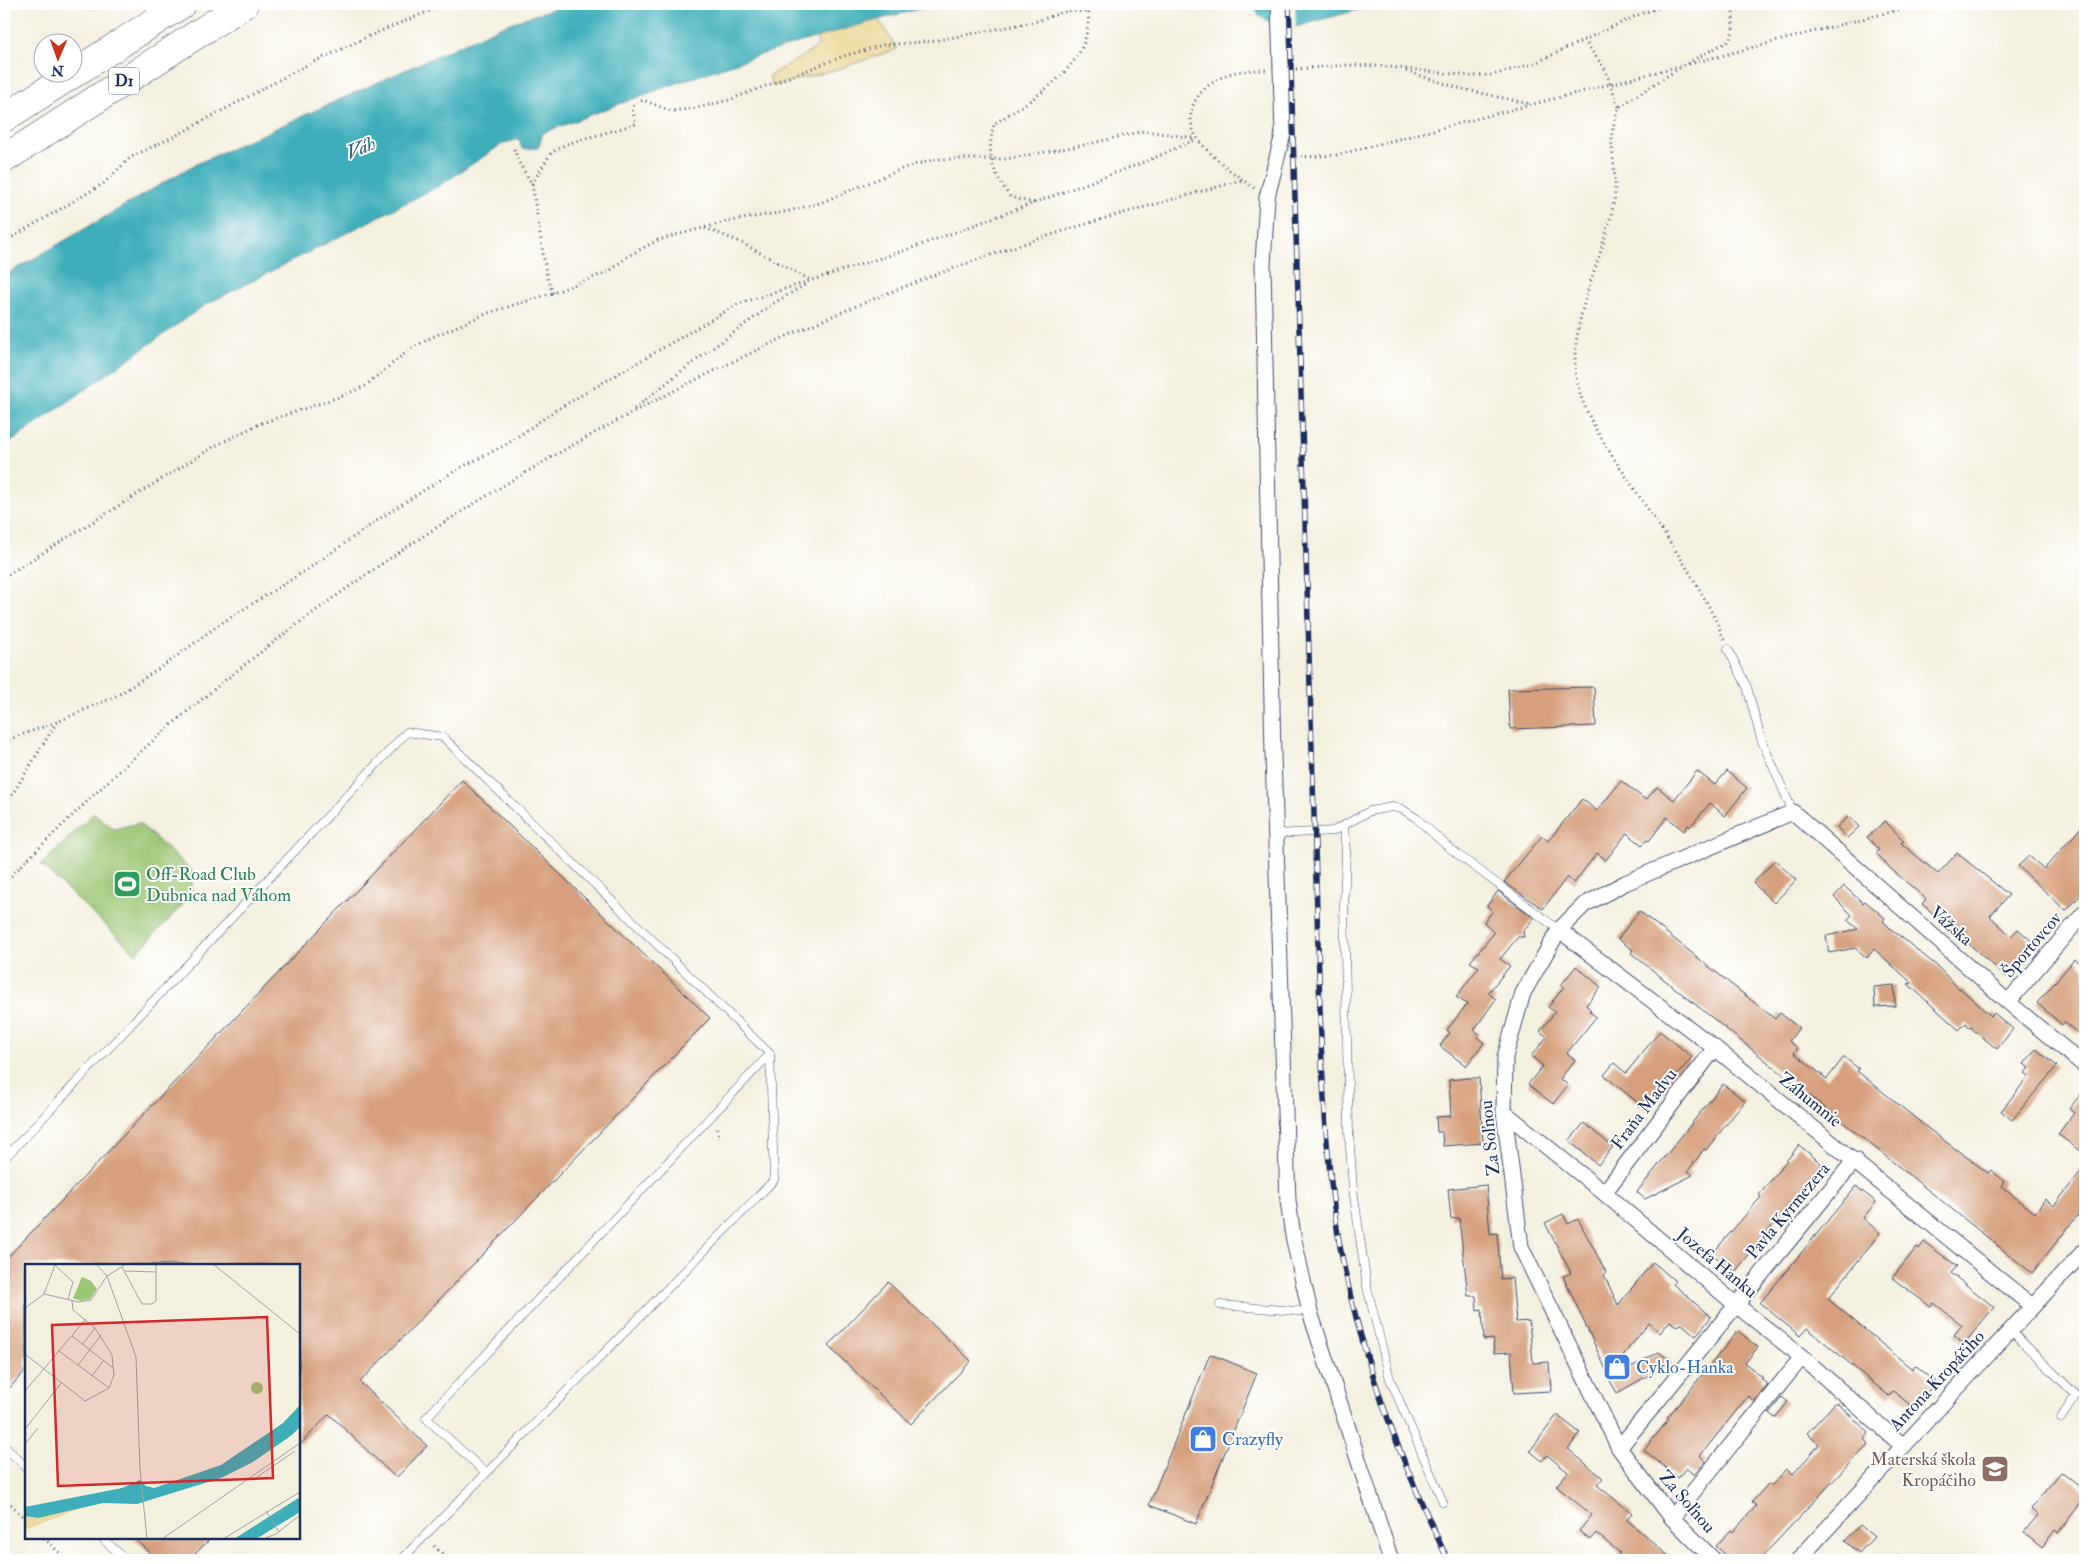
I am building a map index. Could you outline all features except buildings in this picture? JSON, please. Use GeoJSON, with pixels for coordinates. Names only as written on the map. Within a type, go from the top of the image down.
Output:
{"type":"FeatureCollection","features":[{"type":"Feature","properties":{"kind":"highway","name":"D1"},"geometry":{"type":"LineString","coordinates":[[4,118],[182,4]]}},
{"type":"Feature","properties":{"kind":"highway","name":"D1"},"geometry":{"type":"LineString","coordinates":[[4,159],[244,4]]}},
{"type":"Feature","properties":{"kind":"street"},"geometry":{"type":"LineString","coordinates":[[1279,4],[1283,134],[1267,197],[1263,264],[1272,746],[1288,1201],[1293,1236],[1310,1312],[1391,1560]]}},
{"type":"Feature","properties":{"kind":"street","name":"Za Soľnou"},"geometry":{"type":"LineString","coordinates":[[1714,1560],[1672,1518],[1619,1448],[1521,1247],[1504,1112],[1505,1058],[1523,993],[1559,930],[1584,905],[1625,883],[1792,812]]}},
{"type":"Feature","properties":{"kind":"street","name":"Vážska"},"geometry":{"type":"LineString","coordinates":[[1792,812],[2008,1002],[2085,1066]]}},
{"type":"Feature","properties":{"kind":"street","name":"Športovcov"},"geometry":{"type":"LineString","coordinates":[[2008,1002],[2085,912]]}},
{"type":"Feature","properties":{"kind":"street","name":"Záhumnie"},"geometry":{"type":"LineString","coordinates":[[1559,930],[1715,1048],[2032,1306]]}},
{"type":"Feature","properties":{"kind":"street","name":"Fraňa Madvu"},"geometry":{"type":"LineString","coordinates":[[1604,1193],[1715,1048]]}},
{"type":"Feature","properties":{"kind":"street","name":"Jozefa Hanku"},"geometry":{"type":"LineString","coordinates":[[1504,1112],[1604,1193],[1735,1304],[1802,1357],[1903,1446]]}},
{"type":"Feature","properties":{"kind":"street","name":"Pavla Kyrmezera"},"geometry":{"type":"LineString","coordinates":[[1619,1448],[1854,1160]]}},
{"type":"Feature","properties":{"kind":"street","name":"Antona Kropáčiho"},"geometry":{"type":"LineString","coordinates":[[1798,1560],[2085,1250]]}},
{"type":"Feature","properties":{"kind":"street"},"geometry":{"type":"LineString","coordinates":[[1672,1518],[1802,1357]]}},
{"type":"Feature","properties":{"kind":"lane"},"geometry":{"type":"LineString","coordinates":[[1728,649],[1747,687],[1761,739],[1792,812]]}},
{"type":"Feature","properties":{"kind":"lane"},"geometry":{"type":"LineString","coordinates":[[4,1159],[407,732],[443,737],[770,1054],[774,1180],[401,1560]]}},
{"type":"Feature","properties":{"kind":"lane"},"geometry":{"type":"LineString","coordinates":[[1276,834],[1323,832],[1344,826],[1358,816],[1382,808],[1392,807],[1410,813],[1448,847],[1559,930]]}},
{"type":"Feature","properties":{"kind":"lane"},"geometry":{"type":"LineString","coordinates":[[1344,826],[1346,853],[1344,905],[1349,1132],[1353,1189],[1365,1278],[1390,1379],[1443,1502]]}},
{"type":"Feature","properties":{"kind":"lane"},"geometry":{"type":"LineString","coordinates":[[486,1474],[426,1418],[770,1054]]}},
{"type":"Feature","properties":{"kind":"lane"},"geometry":{"type":"LineString","coordinates":[[1220,1305],[1310,1312]]}},
{"type":"Feature","properties":{"kind":"lane"},"geometry":{"type":"LineString","coordinates":[[2010,1330],[2076,1395],[2061,1418]]}},
{"type":"Feature","properties":{"kind":"lane"},"geometry":{"type":"LineString","coordinates":[[4,1446],[25,1466]]}},
{"type":"Feature","properties":{"kind":"lane"},"geometry":{"type":"LineString","coordinates":[[103,1539],[126,1560]]}},
{"type":"Feature","properties":{"kind":"path"},"geometry":{"type":"LineString","coordinates":[[4,242],[103,184],[131,157],[173,137],[301,68],[369,36],[446,4]]}},
{"type":"Feature","properties":{"kind":"path"},"geometry":{"type":"LineString","coordinates":[[1036,203],[1010,198],[994,173],[990,142],[994,124],[1057,79],[1079,53],[1087,31],[1089,4]]}},
{"type":"Feature","properties":{"kind":"path"},"geometry":{"type":"LineString","coordinates":[[1533,104],[1478,93],[1399,69],[1470,76],[1493,75],[1535,63],[1640,14],[1670,4]]}},
{"type":"Feature","properties":{"kind":"path"},"geometry":{"type":"LineString","coordinates":[[1619,107],[1684,66],[1730,40],[1733,31],[1733,4]]}},
{"type":"Feature","properties":{"kind":"path"},"geometry":{"type":"LineString","coordinates":[[1302,157],[1338,155],[1920,4]]}},
{"type":"Feature","properties":{"kind":"path"},"geometry":{"type":"LineString","coordinates":[[532,184],[551,153],[566,144],[636,124],[632,108],[636,103],[643,100],[671,111],[697,108],[729,100],[844,56],[883,46],[933,41],[1034,22],[1067,11],[1089,12]]}},
{"type":"Feature","properties":{"kind":"path"},"geometry":{"type":"LineString","coordinates":[[1584,40],[1605,69],[1619,107],[1611,142],[1614,200],[1584,304],[1576,345],[1575,368],[1579,390],[1598,434],[1713,612],[1728,649]]}},
{"type":"Feature","properties":{"kind":"path"},"geometry":{"type":"LineString","coordinates":[[4,577],[215,446],[260,424],[342,396],[365,386],[409,350],[430,338],[488,313],[553,293],[610,271],[628,256],[658,240],[820,203],[909,166],[936,159],[991,160],[1036,154],[1144,131],[1197,138],[1147,161],[912,248],[738,304],[556,410],[507,444],[458,469],[388,513],[308,569],[220,624],[169,662],[118,695],[58,722],[4,741]]}},
{"type":"Feature","properties":{"kind":"path"},"geometry":{"type":"LineString","coordinates":[[514,149],[532,184],[547,278],[553,293]]}},
{"type":"Feature","properties":{"kind":"path"},"geometry":{"type":"LineString","coordinates":[[4,883],[77,810],[132,759],[190,709],[288,631],[398,553],[562,450],[627,415],[775,342],[889,292],[1053,234],[1242,180]]}},
{"type":"Feature","properties":{"kind":"path"},"geometry":{"type":"LineString","coordinates":[[705,228],[738,241],[768,259],[812,281]]}},
{"type":"Feature","properties":{"kind":"path"},"geometry":{"type":"LineString","coordinates":[[627,415],[679,373],[774,303],[812,281]]}},
{"type":"Feature","properties":{"kind":"path"},"geometry":{"type":"LineString","coordinates":[[4,808],[58,722]]}},
{"type":"Feature","properties":{"kind":"path"},"geometry":{"type":"LineString","coordinates":[[4,1498],[25,1519]]}},
{"type":"Feature","properties":{"kind":"path"},"geometry":{"type":"LineString","coordinates":[[45,1539],[67,1560]]}},
{"type":"Feature","properties":{"kind":"path"},"geometry":{"type":"LineString","coordinates":[[434,1546],[445,1556]]}},
{"type":"Feature","properties":{"kind":"path"},"geometry":{"type":"LineString","coordinates":[[1897,1560],[1900,1552]]}},
{"type":"Feature","properties":{"kind":"green space","name":"Off-Road Club Dubnica nad Váhom"},"geometry":{"type":"Polygon","coordinates":[[[94,813],[114,829],[139,823],[193,872],[191,896],[136,954],[41,865],[94,813]]]}},
{"type":"Feature","properties":{"kind":"sand"},"geometry":{"type":"Polygon","coordinates":[[[878,19],[897,49],[835,70],[772,86],[769,76],[819,46],[816,38],[878,19]]]}},
{"type":"Feature","properties":{"kind":"water","name":"Váh"},"geometry":{"type":"Polygon","coordinates":[[[567,4],[940,4],[789,46],[640,96],[543,133],[538,148],[522,149],[519,139],[504,143],[439,186],[205,305],[4,447],[4,276],[192,166],[507,24],[567,4]]]}},
{"type":"Feature","properties":{"kind":"water"},"geometry":{"type":"Polygon","coordinates":[[[1254,4],[1378,4],[1285,30],[1259,16],[1254,4]]]}},
{"type":"Feature","properties":{"kind":"pier"},"geometry":{"type":"Polygon","coordinates":[[[1276,4],[1295,4],[1296,30],[1285,33],[1276,4]]]}},
{"type":"Feature","properties":{"kind":"railway"},"geometry":{"type":"LineString","coordinates":[[1289,4],[1321,1041],[1329,1166],[1335,1216],[1347,1283],[1369,1364],[1397,1444],[1448,1560]]}},
{"type":"Feature","properties":{"kind":"place","name":"Off-Road Club Dubnica nad Váhom"},"geometry":{"type":"Point","coordinates":[127,884]}},
{"type":"Feature","properties":{"kind":"place","name":"Cyklo-Hanka"},"geometry":{"type":"Point","coordinates":[1617,1367]}},
{"type":"Feature","properties":{"kind":"place","name":"Crazyfly"},"geometry":{"type":"Point","coordinates":[1203,1439]}},
{"type":"Feature","properties":{"kind":"place","name":"Materská škola Kropáčiho"},"geometry":{"type":"Point","coordinates":[1995,1469]}}]}
